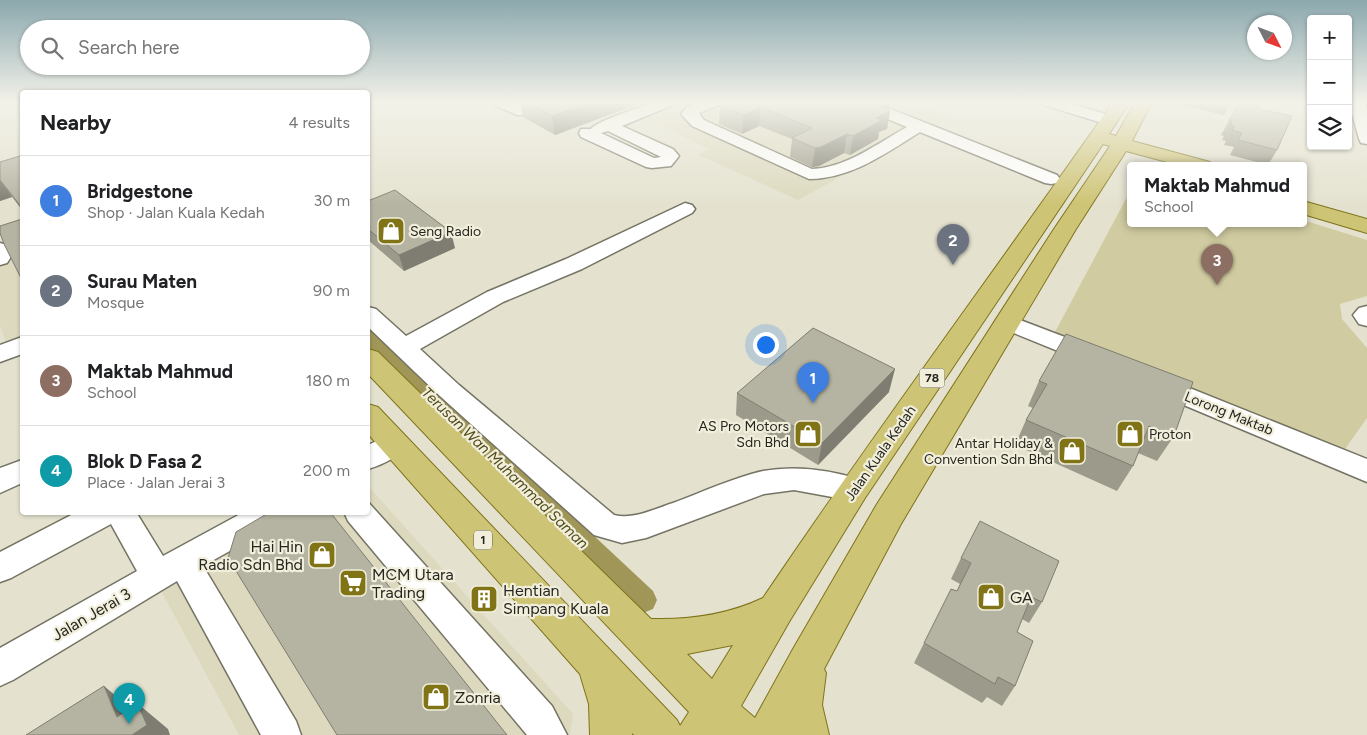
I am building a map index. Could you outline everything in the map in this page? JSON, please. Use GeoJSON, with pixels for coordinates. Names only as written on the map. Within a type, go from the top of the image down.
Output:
{"type":"FeatureCollection","features":[{"type":"Feature","properties":{"kind":"main road"},"geometry":{"type":"LineString","coordinates":[[1036,230],[1031,209],[1069,153],[1084,136]]}},
{"type":"Feature","properties":{"kind":"main road","name":"Jalan Kuala Kedah"},"geometry":{"type":"LineString","coordinates":[[769,735],[889,514],[1064,229],[1105,152],[1107,136]]}},
{"type":"Feature","properties":{"kind":"main road","name":"Jalan Kuala Kedah"},"geometry":{"type":"LineString","coordinates":[[719,727],[776,610],[854,489],[1036,230],[1121,136]]}},
{"type":"Feature","properties":{"kind":"main road"},"geometry":{"type":"LineString","coordinates":[[1138,136],[1168,162]]}},
{"type":"Feature","properties":{"kind":"main road"},"geometry":{"type":"LineString","coordinates":[[1127,168],[1111,171],[1105,152],[1163,162]]}},
{"type":"Feature","properties":{"kind":"main road"},"geometry":{"type":"LineString","coordinates":[[1307,195],[1367,211]]}},
{"type":"Feature","properties":{"kind":"main road"},"geometry":{"type":"LineString","coordinates":[[1307,209],[1367,226]]}},
{"type":"Feature","properties":{"kind":"main road"},"geometry":{"type":"LineString","coordinates":[[370,360],[645,637],[719,727]]}},
{"type":"Feature","properties":{"kind":"main road","name":"1"},"geometry":{"type":"LineString","coordinates":[[374,432],[662,735]]}},
{"type":"Feature","properties":{"kind":"main road"},"geometry":{"type":"LineString","coordinates":[[645,637],[673,638],[727,631],[753,622],[776,610]]}},
{"type":"Feature","properties":{"kind":"main road"},"geometry":{"type":"LineString","coordinates":[[807,662],[802,705],[808,735]]}},
{"type":"Feature","properties":{"kind":"main road"},"geometry":{"type":"LineString","coordinates":[[597,666],[609,704],[612,735]]}},
{"type":"Feature","properties":{"kind":"street"},"geometry":{"type":"LineString","coordinates":[[582,136],[646,162],[659,164],[669,159],[670,156],[667,153],[632,136]]}},
{"type":"Feature","properties":{"kind":"street"},"geometry":{"type":"LineString","coordinates":[[725,136],[809,174],[818,175],[840,170],[903,136]]}},
{"type":"Feature","properties":{"kind":"street"},"geometry":{"type":"LineString","coordinates":[[939,136],[1051,180]]}},
{"type":"Feature","properties":{"kind":"street"},"geometry":{"type":"LineString","coordinates":[[404,348],[495,297],[574,264],[685,209]]}},
{"type":"Feature","properties":{"kind":"street"},"geometry":{"type":"LineString","coordinates":[[0,249],[3,254],[0,259]]}},
{"type":"Feature","properties":{"kind":"street"},"geometry":{"type":"LineString","coordinates":[[1367,313],[1365,315],[1367,318]]}},
{"type":"Feature","properties":{"kind":"street"},"geometry":{"type":"LineString","coordinates":[[370,316],[590,515],[605,526],[622,530],[646,525],[762,483],[794,479],[854,489]]}},
{"type":"Feature","properties":{"kind":"street"},"geometry":{"type":"LineString","coordinates":[[1007,322],[1112,365]]}},
{"type":"Feature","properties":{"kind":"street"},"geometry":{"type":"LineString","coordinates":[[0,354],[20,346]]}},
{"type":"Feature","properties":{"kind":"street","name":"Lorong Maktab"},"geometry":{"type":"LineString","coordinates":[[1139,376],[1367,471]]}},
{"type":"Feature","properties":{"kind":"street"},"geometry":{"type":"LineString","coordinates":[[0,481],[20,472]]}},
{"type":"Feature","properties":{"kind":"street"},"geometry":{"type":"LineString","coordinates":[[0,568],[100,515]]}},
{"type":"Feature","properties":{"kind":"street"},"geometry":{"type":"LineString","coordinates":[[123,515],[170,569],[282,735]]}},
{"type":"Feature","properties":{"kind":"street","name":"Jalan Jerai 3"},"geometry":{"type":"LineString","coordinates":[[0,668],[267,515]]}},
{"type":"Feature","properties":{"kind":"street"},"geometry":{"type":"LineString","coordinates":[[362,515],[539,719],[548,735]]}},
{"type":"Feature","properties":{"kind":"shaded area"},"geometry":{"type":"Polygon","coordinates":[[[683,136],[915,136],[798,200],[699,155],[709,149],[683,136]]]}},
{"type":"Feature","properties":{"kind":"shaded area"},"geometry":{"type":"Polygon","coordinates":[[[1127,197],[1127,227],[1307,227],[1307,221],[1367,240],[1367,296],[1340,304],[1342,319],[1367,348],[1367,418],[1345,449],[1054,334],[1127,197]]]}},
{"type":"Feature","properties":{"kind":"shaded area"},"geometry":{"type":"Polygon","coordinates":[[[20,259],[20,343],[8,347],[0,326],[0,265],[20,259]]]}},
{"type":"Feature","properties":{"kind":"shaded area"},"geometry":{"type":"Polygon","coordinates":[[[370,488],[573,714],[570,735],[239,735],[159,587],[248,515],[370,515],[370,488]]]}},
{"type":"Feature","properties":{"kind":"building"},"geometry":{"type":"Polygon","coordinates":[[[795,136],[842,136],[815,148],[792,138],[795,136]]]}},
{"type":"Feature","properties":{"kind":"building"},"geometry":{"type":"Polygon","coordinates":[[[1240,136],[1283,136],[1277,150],[1238,140],[1240,136]]]}},
{"type":"Feature","properties":{"kind":"building"},"geometry":{"type":"Polygon","coordinates":[[[20,156],[20,205],[0,180],[0,162],[20,156]]]}},
{"type":"Feature","properties":{"kind":"building"},"geometry":{"type":"Polygon","coordinates":[[[395,190],[451,232],[399,255],[370,231],[370,200],[395,190]]]}},
{"type":"Feature","properties":{"kind":"building"},"geometry":{"type":"Polygon","coordinates":[[[20,220],[20,276],[4,244],[0,233],[0,226],[20,220]]]}},
{"type":"Feature","properties":{"kind":"building"},"geometry":{"type":"Polygon","coordinates":[[[813,328],[895,369],[822,443],[737,393],[813,328]]]}},
{"type":"Feature","properties":{"kind":"building"},"geometry":{"type":"Polygon","coordinates":[[[1066,334],[1193,382],[1174,436],[1149,426],[1133,466],[1026,420],[1047,384],[1039,381],[1066,334]]]}},
{"type":"Feature","properties":{"kind":"building"},"geometry":{"type":"Polygon","coordinates":[[[265,515],[332,515],[507,735],[337,735],[228,558],[236,532],[265,515]]]}},
{"type":"Feature","properties":{"kind":"building"},"geometry":{"type":"Polygon","coordinates":[[[980,521],[1059,561],[1042,602],[1031,597],[1017,632],[1033,641],[1015,686],[998,677],[995,684],[924,643],[951,589],[957,591],[971,563],[961,558],[980,521]]]}},
{"type":"Feature","properties":{"kind":"building"},"geometry":{"type":"Polygon","coordinates":[[[104,686],[117,717],[137,703],[147,725],[132,735],[26,735],[104,686]]]}},
{"type":"Feature","properties":{"kind":"waterway","name":"Terusan Wan Muhammad Saman"},"geometry":{"type":"LineString","coordinates":[[370,338],[643,600]]}},
{"type":"Feature","properties":{"kind":"place","name":"Seng Radio"},"geometry":{"type":"Point","coordinates":[391,231]}},
{"type":"Feature","properties":{"kind":"place","name":"Surau Maten"},"geometry":{"type":"Point","coordinates":[953,265]}},
{"type":"Feature","properties":{"kind":"place","name":"Maktab Mahmud"},"geometry":{"type":"Point","coordinates":[1217,285]}},
{"type":"Feature","properties":{"kind":"place","name":"Bridgestone"},"geometry":{"type":"Point","coordinates":[813,403]}},
{"type":"Feature","properties":{"kind":"place","name":"AS Pro Motors Sdn Bhd"},"geometry":{"type":"Point","coordinates":[808,434]}},
{"type":"Feature","properties":{"kind":"place","name":"Proton"},"geometry":{"type":"Point","coordinates":[1130,434]}},
{"type":"Feature","properties":{"kind":"place","name":"Antar Holiday & Convention Sdn Bhd"},"geometry":{"type":"Point","coordinates":[1072,451]}},
{"type":"Feature","properties":{"kind":"place","name":"Hai Hin Radio Sdn Bhd"},"geometry":{"type":"Point","coordinates":[322,555]}},
{"type":"Feature","properties":{"kind":"place","name":"MCM Utara Trading"},"geometry":{"type":"Point","coordinates":[353,583]}},
{"type":"Feature","properties":{"kind":"place","name":"GA"},"geometry":{"type":"Point","coordinates":[991,597]}},
{"type":"Feature","properties":{"kind":"place","name":"Hentian Simpang Kuala"},"geometry":{"type":"Point","coordinates":[484,599]}},
{"type":"Feature","properties":{"kind":"place","name":"Zonria"},"geometry":{"type":"Point","coordinates":[436,697]}},
{"type":"Feature","properties":{"kind":"place","name":"Blok D Fasa 2"},"geometry":{"type":"Point","coordinates":[129,724]}}]}
